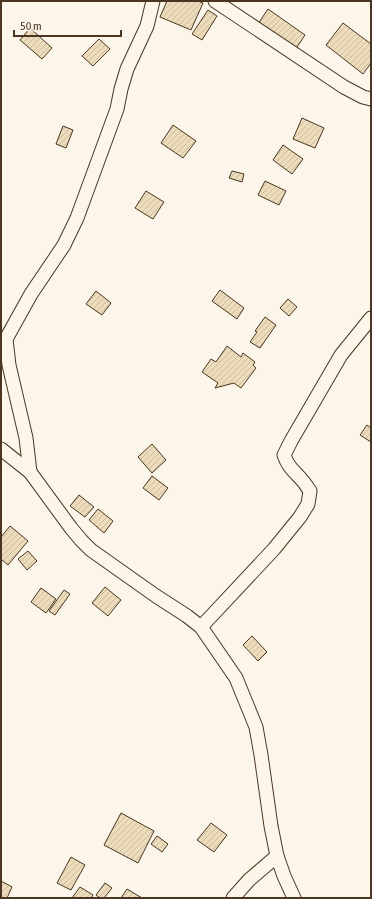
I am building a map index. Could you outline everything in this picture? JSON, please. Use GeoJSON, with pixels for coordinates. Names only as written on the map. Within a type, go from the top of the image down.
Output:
{"type":"FeatureCollection","features":[{"type":"Feature","properties":{"kind":"street"},"geometry":{"type":"LineString","coordinates":[[30,472],[26,438],[4,344],[31,294],[64,245],[77,218],[117,109],[126,69],[147,26],[153,1]]}},
{"type":"Feature","properties":{"kind":"street"},"geometry":{"type":"LineString","coordinates":[[214,1],[344,87],[362,97],[371,99]]}},
{"type":"Feature","properties":{"kind":"street"},"geometry":{"type":"LineString","coordinates":[[201,627],[274,549],[300,517],[308,504],[310,491],[304,481],[287,463],[284,455],[341,355],[371,318]]}},
{"type":"Feature","properties":{"kind":"street"},"geometry":{"type":"LineString","coordinates":[[1,449],[30,472],[71,528],[91,550],[201,627],[236,678],[256,727],[277,856],[294,898]]}},
{"type":"Feature","properties":{"kind":"street"},"geometry":{"type":"LineString","coordinates":[[233,898],[249,880],[277,856]]}},
{"type":"Feature","properties":{"kind":"building"},"geometry":{"type":"Polygon","coordinates":[[[167,1],[198,1],[203,3],[191,30],[160,17],[167,1]]]}},
{"type":"Feature","properties":{"kind":"building"},"geometry":{"type":"Polygon","coordinates":[[[268,9],[305,35],[295,50],[258,24],[268,9]]]}},
{"type":"Feature","properties":{"kind":"building"},"geometry":{"type":"Polygon","coordinates":[[[208,10],[217,16],[202,40],[192,34],[208,10]]]}},
{"type":"Feature","properties":{"kind":"building"},"geometry":{"type":"Polygon","coordinates":[[[343,23],[371,44],[371,63],[363,74],[326,45],[343,23]]]}},
{"type":"Feature","properties":{"kind":"building"},"geometry":{"type":"Polygon","coordinates":[[[30,28],[52,48],[42,59],[20,40],[30,28]]]}},
{"type":"Feature","properties":{"kind":"building"},"geometry":{"type":"Polygon","coordinates":[[[99,39],[110,49],[93,66],[82,56],[99,39]]]}},
{"type":"Feature","properties":{"kind":"building"},"geometry":{"type":"Polygon","coordinates":[[[302,118],[324,128],[315,148],[293,139],[302,118]]]}},
{"type":"Feature","properties":{"kind":"building"},"geometry":{"type":"Polygon","coordinates":[[[173,125],[196,141],[183,158],[161,143],[173,125]]]}},
{"type":"Feature","properties":{"kind":"building"},"geometry":{"type":"Polygon","coordinates":[[[63,126],[73,130],[66,148],[56,144],[63,126]]]}},
{"type":"Feature","properties":{"kind":"building"},"geometry":{"type":"Polygon","coordinates":[[[283,145],[303,159],[292,174],[273,160],[283,145]]]}},
{"type":"Feature","properties":{"kind":"building"},"geometry":{"type":"Polygon","coordinates":[[[232,171],[244,174],[242,182],[229,178],[232,171]]]}},
{"type":"Feature","properties":{"kind":"building"},"geometry":{"type":"Polygon","coordinates":[[[265,181],[286,191],[279,205],[258,195],[265,181]]]}},
{"type":"Feature","properties":{"kind":"building"},"geometry":{"type":"Polygon","coordinates":[[[146,191],[164,202],[153,219],[135,208],[146,191]]]}},
{"type":"Feature","properties":{"kind":"building"},"geometry":{"type":"Polygon","coordinates":[[[220,290],[244,308],[237,319],[212,301],[220,290]]]}},
{"type":"Feature","properties":{"kind":"building"},"geometry":{"type":"Polygon","coordinates":[[[96,291],[111,303],[102,315],[86,304],[96,291]]]}},
{"type":"Feature","properties":{"kind":"building"},"geometry":{"type":"Polygon","coordinates":[[[288,299],[297,307],[289,316],[280,308],[288,299]]]}},
{"type":"Feature","properties":{"kind":"building"},"geometry":{"type":"Polygon","coordinates":[[[265,317],[276,325],[260,348],[250,342],[257,332],[255,331],[265,317]]]}},
{"type":"Feature","properties":{"kind":"building"},"geometry":{"type":"Polygon","coordinates":[[[227,346],[241,357],[243,353],[255,362],[253,365],[256,368],[241,388],[234,383],[215,388],[218,383],[202,372],[211,359],[216,362],[227,346]]]}},
{"type":"Feature","properties":{"kind":"building"},"geometry":{"type":"Polygon","coordinates":[[[367,425],[371,428],[371,442],[360,435],[367,425]]]}},
{"type":"Feature","properties":{"kind":"building"},"geometry":{"type":"Polygon","coordinates":[[[152,444],[166,460],[152,473],[138,457],[152,444]]]}},
{"type":"Feature","properties":{"kind":"building"},"geometry":{"type":"Polygon","coordinates":[[[152,476],[168,488],[159,500],[143,488],[152,476]]]}},
{"type":"Feature","properties":{"kind":"building"},"geometry":{"type":"Polygon","coordinates":[[[79,495],[94,507],[85,517],[70,506],[79,495]]]}},
{"type":"Feature","properties":{"kind":"building"},"geometry":{"type":"Polygon","coordinates":[[[98,509],[113,521],[104,533],[89,520],[98,509]]]}},
{"type":"Feature","properties":{"kind":"building"},"geometry":{"type":"Polygon","coordinates":[[[10,526],[28,541],[8,565],[1,559],[1,537],[10,526]]]}},
{"type":"Feature","properties":{"kind":"building"},"geometry":{"type":"Polygon","coordinates":[[[28,551],[37,561],[27,570],[18,559],[28,551]]]}},
{"type":"Feature","properties":{"kind":"building"},"geometry":{"type":"Polygon","coordinates":[[[105,587],[121,600],[108,616],[92,603],[105,587]]]}},
{"type":"Feature","properties":{"kind":"building"},"geometry":{"type":"Polygon","coordinates":[[[41,588],[56,599],[46,613],[31,602],[41,588]]]}},
{"type":"Feature","properties":{"kind":"building"},"geometry":{"type":"Polygon","coordinates":[[[64,590],[70,594],[55,615],[49,611],[64,590]]]}},
{"type":"Feature","properties":{"kind":"building"},"geometry":{"type":"Polygon","coordinates":[[[252,636],[267,652],[258,661],[243,645],[252,636]]]}},
{"type":"Feature","properties":{"kind":"building"},"geometry":{"type":"Polygon","coordinates":[[[121,813],[154,831],[138,863],[104,845],[121,813]]]}},
{"type":"Feature","properties":{"kind":"building"},"geometry":{"type":"Polygon","coordinates":[[[211,823],[227,835],[214,852],[197,840],[211,823]]]}},
{"type":"Feature","properties":{"kind":"building"},"geometry":{"type":"Polygon","coordinates":[[[157,836],[168,844],[162,852],[151,844],[157,836]]]}},
{"type":"Feature","properties":{"kind":"building"},"geometry":{"type":"Polygon","coordinates":[[[71,857],[85,865],[71,890],[57,883],[71,857]]]}},
{"type":"Feature","properties":{"kind":"building"},"geometry":{"type":"Polygon","coordinates":[[[1,881],[12,887],[7,898],[1,898],[1,881]]]}},
{"type":"Feature","properties":{"kind":"building"},"geometry":{"type":"Polygon","coordinates":[[[105,883],[112,888],[104,898],[100,898],[96,895],[105,883]]]}},
{"type":"Feature","properties":{"kind":"building"},"geometry":{"type":"Polygon","coordinates":[[[80,887],[93,895],[91,898],[72,898],[80,887]]]}},
{"type":"Feature","properties":{"kind":"building"},"geometry":{"type":"Polygon","coordinates":[[[127,889],[142,898],[121,898],[127,889]]]}}]}
